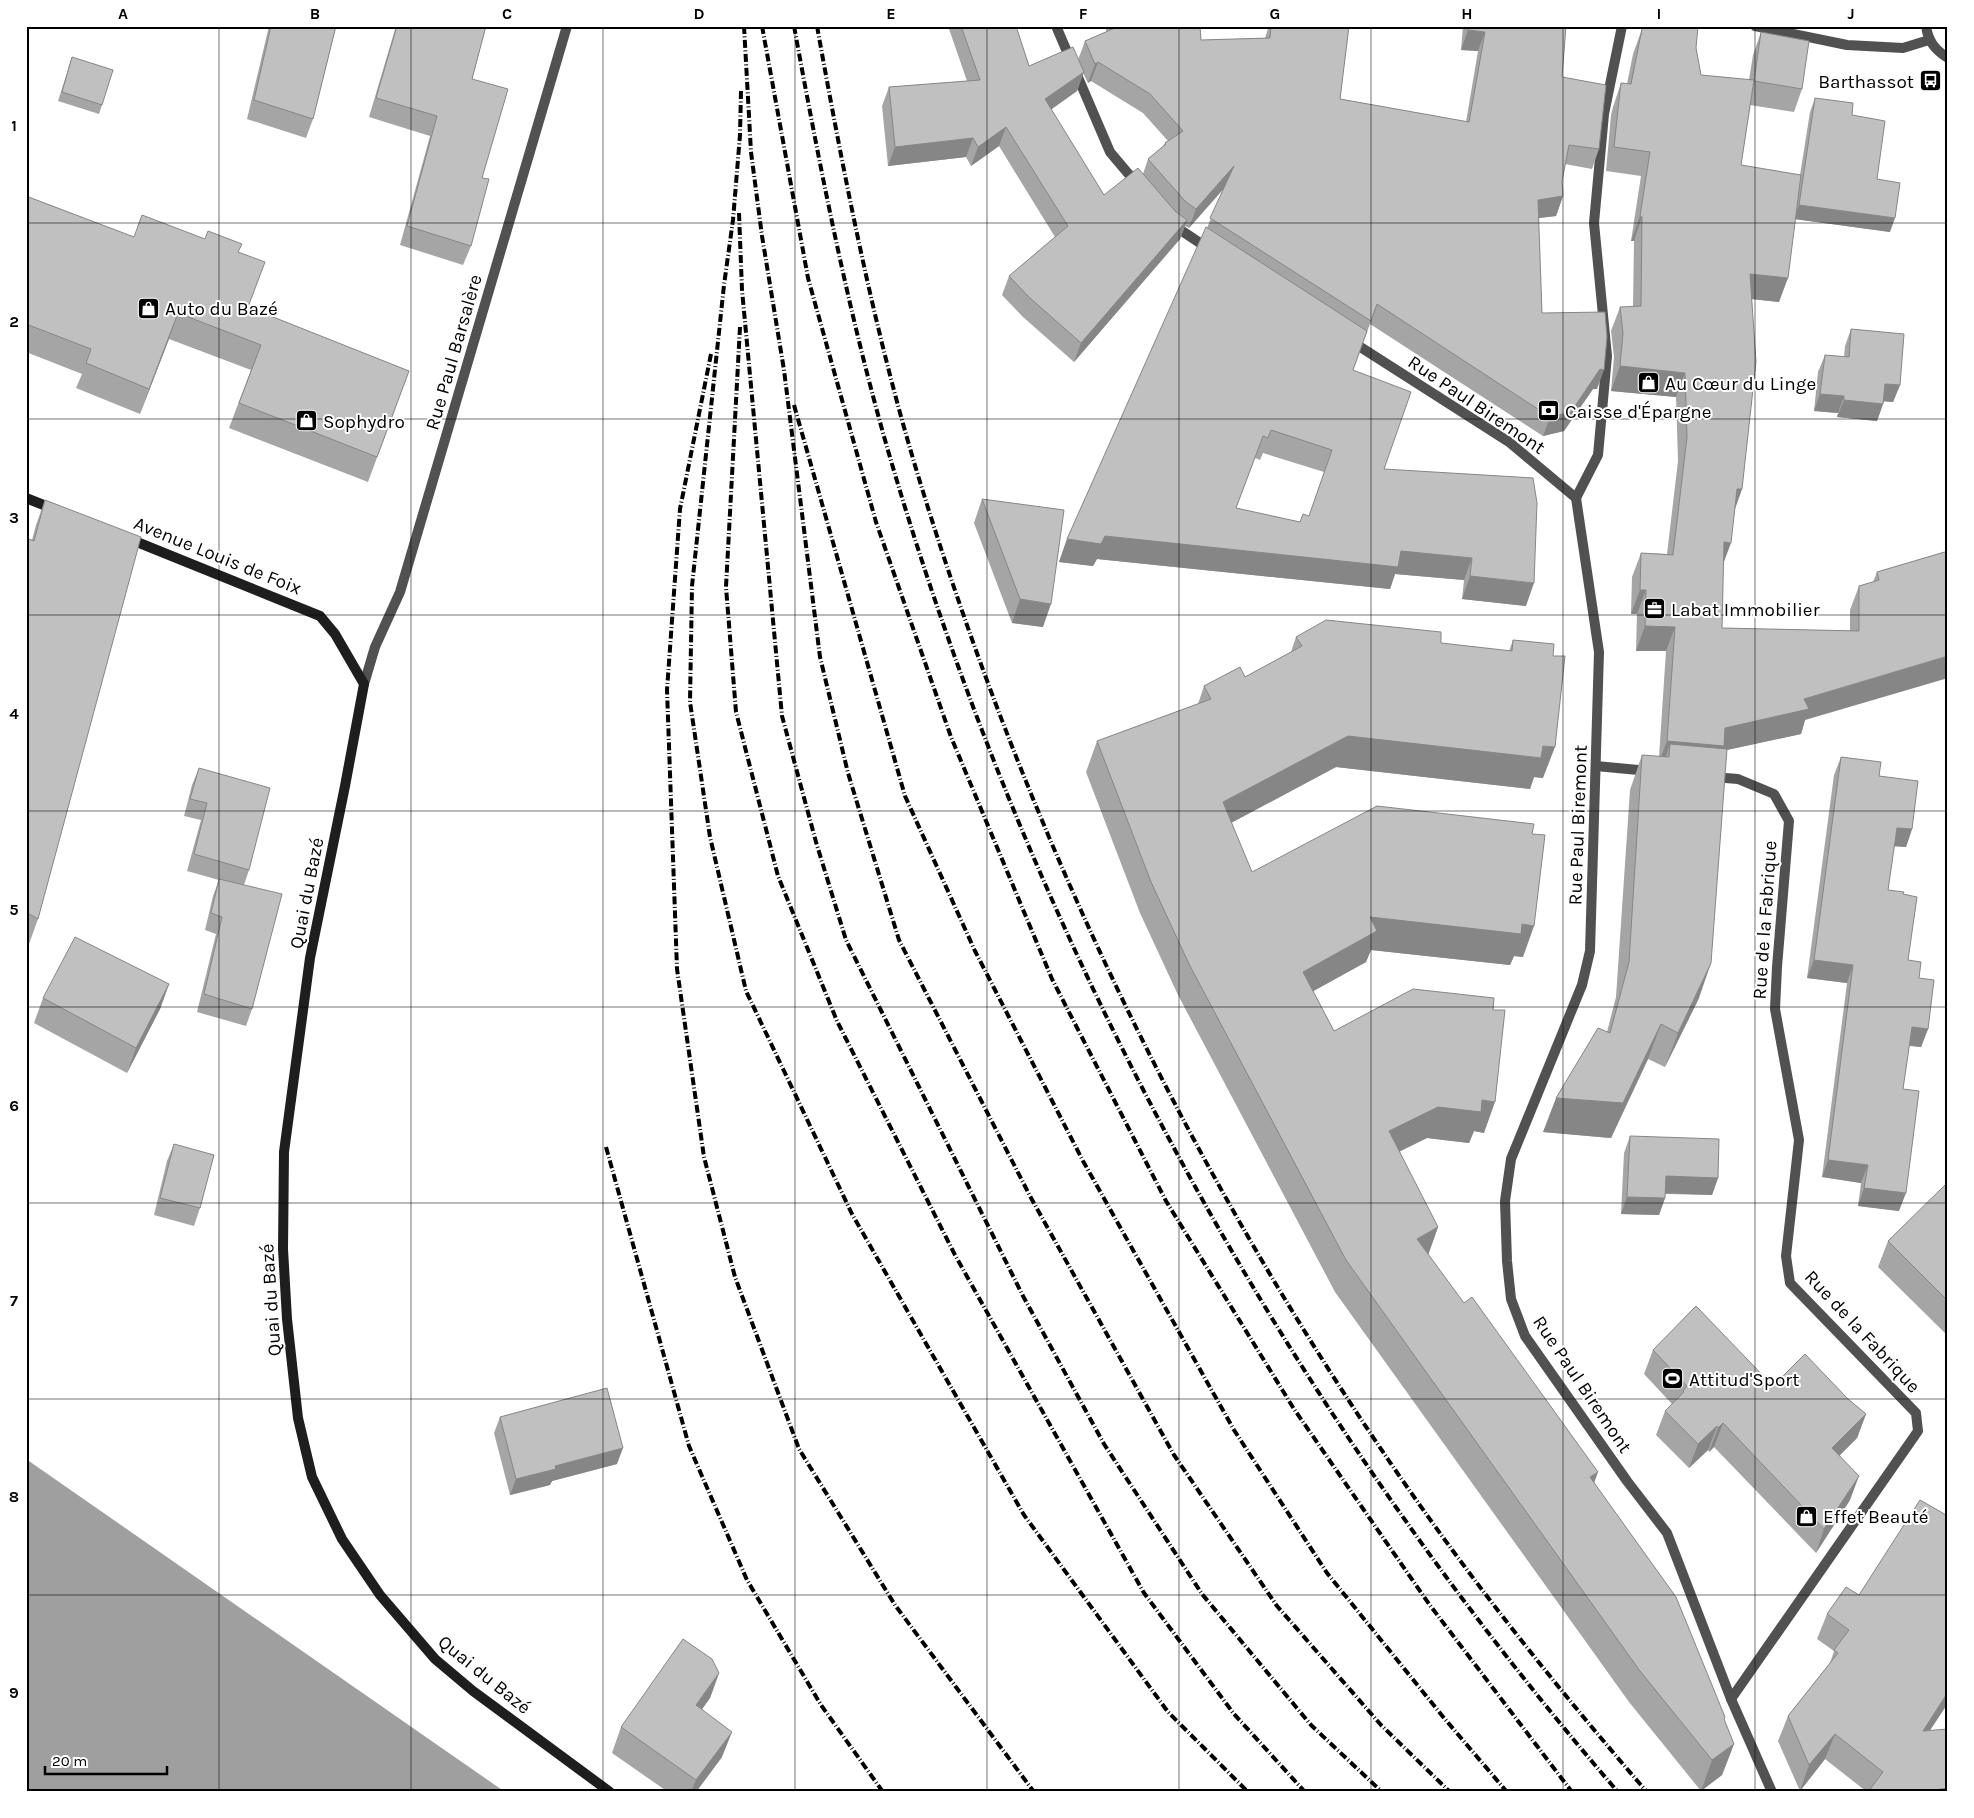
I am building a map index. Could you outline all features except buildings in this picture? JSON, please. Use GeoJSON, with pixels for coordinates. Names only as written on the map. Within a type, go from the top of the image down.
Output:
{"type":"FeatureCollection","features":[{"type":"Feature","properties":{"kind":"main road"},"geometry":{"type":"LineString","coordinates":[[26,498],[63,513]]}},
{"type":"Feature","properties":{"kind":"main road","name":"Avenue Louis de Foix"},"geometry":{"type":"LineString","coordinates":[[119,535],[320,616],[336,634],[364,684]]}},
{"type":"Feature","properties":{"kind":"main road","name":"Quai du Bazé"},"geometry":{"type":"LineString","coordinates":[[364,684],[346,786],[310,958],[284,1152],[283,1249],[287,1319],[298,1418],[312,1477],[342,1539],[380,1595],[435,1659],[473,1691],[610,1792]]}},
{"type":"Feature","properties":{"kind":"street","name":"Rue Paul Barsalère"},"geometry":{"type":"LineString","coordinates":[[364,684],[375,647],[400,592],[567,26]]}},
{"type":"Feature","properties":{"kind":"street"},"geometry":{"type":"LineString","coordinates":[[1056,26],[1110,152],[1142,189]]}},
{"type":"Feature","properties":{"kind":"street"},"geometry":{"type":"LineString","coordinates":[[1576,498],[1598,455],[1607,356],[1594,222],[1604,114],[1622,26]]}},
{"type":"Feature","properties":{"kind":"street"},"geometry":{"type":"LineString","coordinates":[[1754,26],[1847,45],[1903,48],[1929,40]]}},
{"type":"Feature","properties":{"kind":"street"},"geometry":{"type":"LineString","coordinates":[[1926,26],[1929,40],[1938,52],[1948,58]]}},
{"type":"Feature","properties":{"kind":"street"},"geometry":{"type":"LineString","coordinates":[[1167,218],[1173,226],[1215,253]]}},
{"type":"Feature","properties":{"kind":"street","name":"Rue Paul Biremont"},"geometry":{"type":"LineString","coordinates":[[1341,334],[1509,442],[1576,498],[1599,652],[1590,951],[1582,985],[1511,1159],[1505,1201],[1507,1261],[1511,1299],[1525,1336],[1666,1533],[1731,1699],[1772,1792]]}},
{"type":"Feature","properties":{"kind":"street"},"geometry":{"type":"LineString","coordinates":[[1596,766],[1659,772]]}},
{"type":"Feature","properties":{"kind":"street","name":"Rue de la Fabrique"},"geometry":{"type":"LineString","coordinates":[[1699,775],[1738,779],[1774,794],[1790,821],[1775,1009],[1799,1140],[1786,1256],[1790,1283],[1916,1413],[1918,1431],[1731,1699]]}},
{"type":"Feature","properties":{"kind":"shaded area"},"geometry":{"type":"Polygon","coordinates":[[[26,1459],[505,1792],[26,1792],[26,1459]]]}},
{"type":"Feature","properties":{"kind":"railway"},"geometry":{"type":"LineString","coordinates":[[744,26],[751,152],[762,236],[784,370],[820,657],[848,773],[899,940],[1030,1196],[1174,1455],[1277,1606],[1381,1725],[1450,1792]]}},
{"type":"Feature","properties":{"kind":"railway"},"geometry":{"type":"LineString","coordinates":[[762,26],[808,278],[876,522],[951,737],[1052,979],[1166,1201],[1294,1409],[1429,1604],[1572,1792]]}},
{"type":"Feature","properties":{"kind":"railway"},"geometry":{"type":"LineString","coordinates":[[794,26],[839,255],[866,369],[897,481],[956,660],[1024,835],[1102,1007],[1188,1174],[1283,1337],[1387,1494],[1498,1646],[1618,1792]]}},
{"type":"Feature","properties":{"kind":"railway"},"geometry":{"type":"LineString","coordinates":[[817,26],[873,306],[917,472],[960,604],[1007,735],[1060,863],[1118,990],[1180,1114],[1248,1236],[1320,1355],[1396,1471],[1455,1554],[1517,1635],[1647,1792]]}},
{"type":"Feature","properties":{"kind":"railway"},"geometry":{"type":"LineString","coordinates":[[741,91],[740,135],[733,220],[724,285],[692,586],[690,702],[710,837],[746,991],[852,1214],[1024,1515],[1168,1712],[1248,1792]]}},
{"type":"Feature","properties":{"kind":"railway"},"geometry":{"type":"LineString","coordinates":[[739,213],[742,290],[782,716],[816,842],[846,940],[1023,1296],[1104,1444],[1202,1594],[1311,1725],[1382,1792]]}},
{"type":"Feature","properties":{"kind":"railway"},"geometry":{"type":"LineString","coordinates":[[740,327],[726,587],[736,712],[778,876],[837,1021],[955,1255],[1144,1593],[1234,1714],[1305,1792]]}},
{"type":"Feature","properties":{"kind":"railway"},"geometry":{"type":"LineString","coordinates":[[711,354],[680,509],[667,690],[677,969],[704,1157],[735,1277],[799,1449],[895,1605],[1034,1792]]}},
{"type":"Feature","properties":{"kind":"railway"},"geometry":{"type":"LineString","coordinates":[[794,405],[905,796],[975,951],[1083,1161],[1234,1430],[1327,1573],[1444,1718],[1507,1792]]}},
{"type":"Feature","properties":{"kind":"railway"},"geometry":{"type":"LineString","coordinates":[[606,1147],[689,1446],[747,1580],[821,1705],[883,1792]]}},
{"type":"Feature","properties":{"kind":"place","name":"Barthassot"},"geometry":{"type":"Point","coordinates":[1930,81]}},
{"type":"Feature","properties":{"kind":"place","name":"Auto du Bazé"},"geometry":{"type":"Point","coordinates":[149,308]}},
{"type":"Feature","properties":{"kind":"place","name":"Au Cœur du Linge"},"geometry":{"type":"Point","coordinates":[1649,383]}},
{"type":"Feature","properties":{"kind":"place","name":"Caisse d'Épargne"},"geometry":{"type":"Point","coordinates":[1549,411]}},
{"type":"Feature","properties":{"kind":"place","name":"Sophydro"},"geometry":{"type":"Point","coordinates":[307,421]}},
{"type":"Feature","properties":{"kind":"place","name":"Labat Immobilier"},"geometry":{"type":"Point","coordinates":[1655,609]}},
{"type":"Feature","properties":{"kind":"place","name":"Attitud'Sport"},"geometry":{"type":"Point","coordinates":[1673,1379]}},
{"type":"Feature","properties":{"kind":"place","name":"Effet Beauté"},"geometry":{"type":"Point","coordinates":[1807,1516]}}]}
